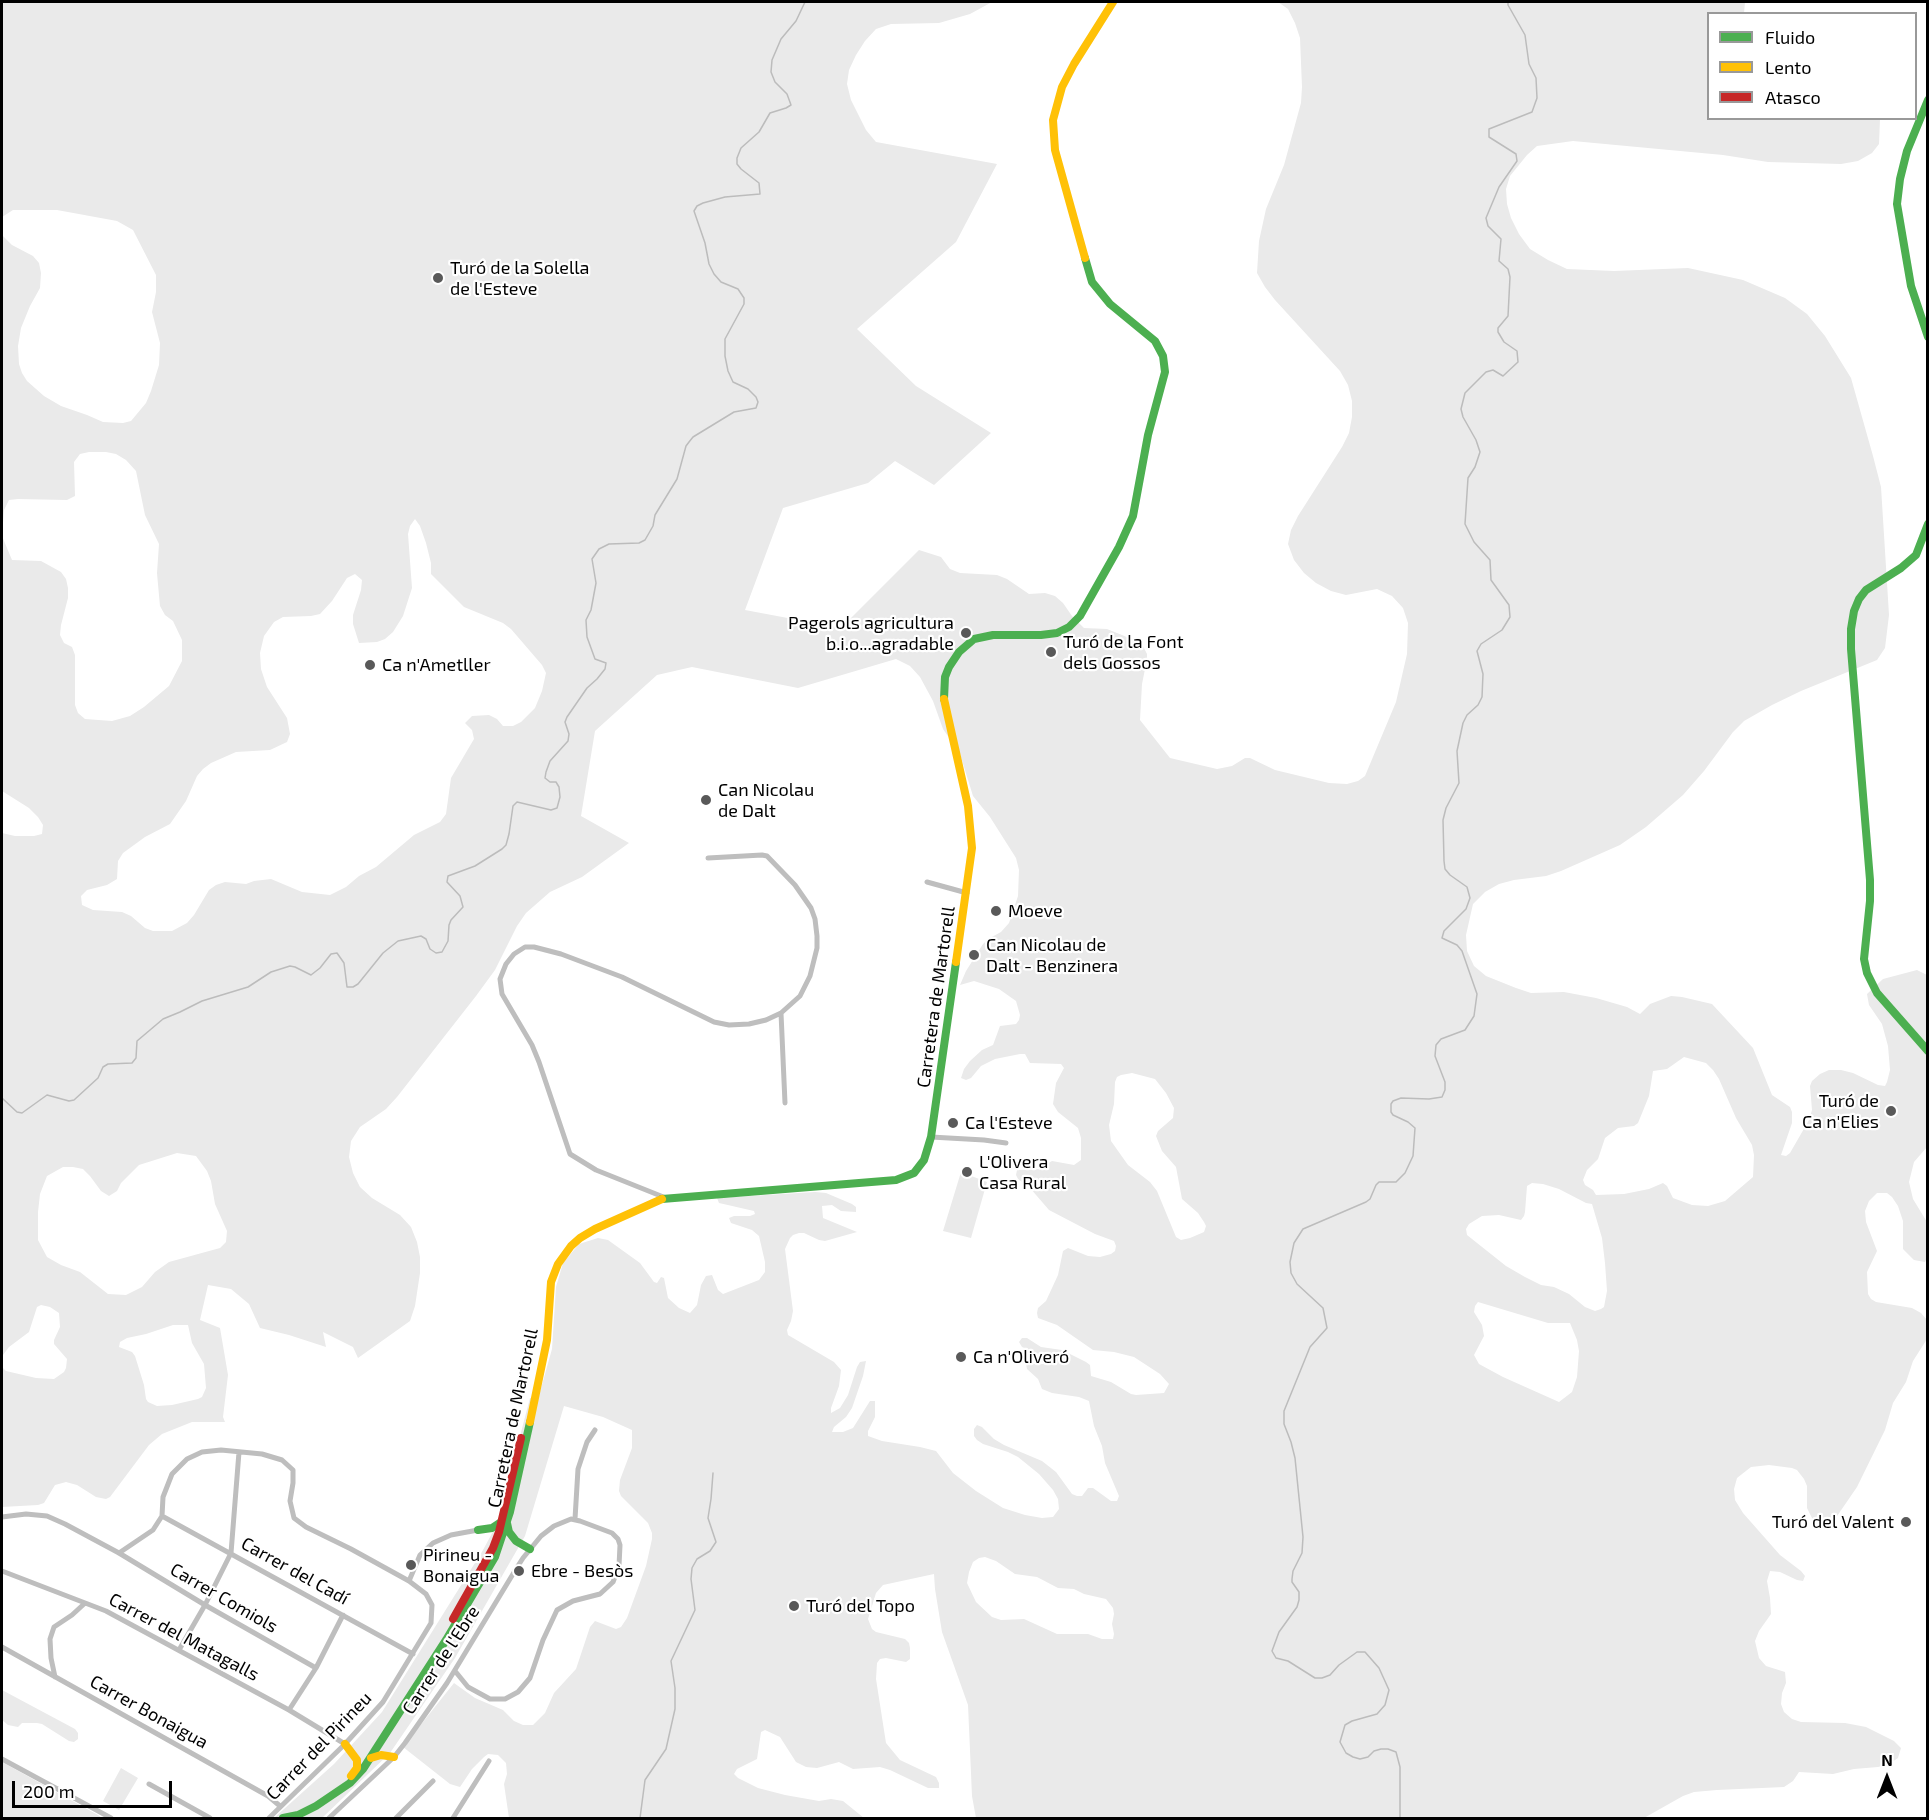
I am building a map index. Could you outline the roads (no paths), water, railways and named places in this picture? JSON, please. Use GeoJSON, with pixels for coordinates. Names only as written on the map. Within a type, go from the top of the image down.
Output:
{"type":"FeatureCollection","features":[{"type":"Feature","properties":{"kind":"main road","name":"Carretera de Martorell"},"geometry":{"type":"LineString","coordinates":[[316,1806],[354,1779],[371,1758],[458,1620],[495,1552],[504,1522],[510,1512],[534,1407],[547,1340],[550,1286],[561,1258],[571,1246],[587,1233],[666,1198],[874,1182],[904,1178],[914,1173],[921,1165],[931,1137],[972,848],[970,821],[944,698],[944,687],[949,668],[959,652],[974,639],[993,635],[1057,633],[1069,627],[1080,616],[1119,547],[1133,516],[1148,435],[1165,372],[1163,356],[1155,341],[1110,304],[1092,282],[1055,150],[1053,120],[1058,97],[1074,64],[1113,2]]}},
{"type":"Feature","properties":{"kind":"main road"},"geometry":{"type":"LineString","coordinates":[[1928,100],[1908,151],[1900,179],[1897,204],[1911,286],[1928,337]]}},
{"type":"Feature","properties":{"kind":"main road"},"geometry":{"type":"LineString","coordinates":[[1928,524],[1916,555],[1901,568],[1866,590],[1859,599],[1854,610],[1851,649],[1870,880],[1870,901],[1864,948],[1867,973],[1877,993],[1928,1051]]}},
{"type":"Feature","properties":{"kind":"main road"},"geometry":{"type":"LineString","coordinates":[[530,1549],[516,1541],[504,1522],[513,1468],[534,1398]]}},
{"type":"Feature","properties":{"kind":"main road"},"geometry":{"type":"LineString","coordinates":[[493,1531],[510,1512]]}},
{"type":"Feature","properties":{"kind":"main road"},"geometry":{"type":"LineString","coordinates":[[478,1530],[493,1531],[504,1522]]}},
{"type":"Feature","properties":{"kind":"main road"},"geometry":{"type":"LineString","coordinates":[[493,1531],[499,1543],[495,1552]]}},
{"type":"Feature","properties":{"kind":"main road"},"geometry":{"type":"LineString","coordinates":[[433,1658],[487,1562],[505,1543],[516,1541]]}},
{"type":"Feature","properties":{"kind":"main road"},"geometry":{"type":"LineString","coordinates":[[336,1792],[357,1766],[356,1758],[345,1744]]}},
{"type":"Feature","properties":{"kind":"main road"},"geometry":{"type":"LineString","coordinates":[[371,1758],[381,1755],[394,1757]]}},
{"type":"Feature","properties":{"kind":"main road"},"geometry":{"type":"LineString","coordinates":[[290,1818],[316,1806]]}},
{"type":"Feature","properties":{"kind":"main road"},"geometry":{"type":"LineString","coordinates":[[308,1818],[316,1806]]}},
{"type":"Feature","properties":{"kind":"street"},"geometry":{"type":"LineString","coordinates":[[666,1198],[596,1170],[570,1154],[532,1045],[502,994],[500,983],[506,964],[520,950],[525,947],[539,947],[622,977],[714,1022],[729,1025],[749,1024],[781,1013],[800,996],[810,976],[817,948],[816,919],[812,908],[795,885],[767,856],[708,858]]}},
{"type":"Feature","properties":{"kind":"street"},"geometry":{"type":"LineString","coordinates":[[927,882],[967,893]]}},
{"type":"Feature","properties":{"kind":"street"},"geometry":{"type":"LineString","coordinates":[[781,1013],[785,1103]]}},
{"type":"Feature","properties":{"kind":"street"},"geometry":{"type":"LineString","coordinates":[[931,1137],[1006,1143]]}},
{"type":"Feature","properties":{"kind":"street"},"geometry":{"type":"LineString","coordinates":[[454,1671],[468,1686],[486,1697],[499,1700],[511,1696],[530,1678],[543,1640],[557,1610],[573,1601],[600,1594],[613,1582],[619,1566],[618,1539],[612,1533],[575,1519],[578,1469],[587,1442],[595,1430]]}},
{"type":"Feature","properties":{"kind":"street"},"geometry":{"type":"LineString","coordinates":[[2,1517],[26,1514],[47,1516],[119,1553],[153,1530],[162,1516],[163,1497],[172,1474],[187,1459],[202,1452],[221,1450],[262,1454],[282,1460],[293,1470],[290,1501],[294,1518],[306,1527],[415,1585]]}},
{"type":"Feature","properties":{"kind":"street"},"geometry":{"type":"LineString","coordinates":[[179,1650],[231,1553],[239,1452]]}},
{"type":"Feature","properties":{"kind":"street","name":"Carrer del Cadí"},"geometry":{"type":"LineString","coordinates":[[162,1516],[413,1654]]}},
{"type":"Feature","properties":{"kind":"street","name":"Carrer de l'Ebre"},"geometry":{"type":"LineString","coordinates":[[329,1818],[394,1757],[436,1700],[530,1549],[549,1529],[575,1519]]}},
{"type":"Feature","properties":{"kind":"street"},"geometry":{"type":"LineString","coordinates":[[409,1581],[420,1555],[433,1543],[451,1535],[478,1530]]}},
{"type":"Feature","properties":{"kind":"street","name":"Carrer Comiols"},"geometry":{"type":"LineString","coordinates":[[119,1553],[316,1668]]}},
{"type":"Feature","properties":{"kind":"street"},"geometry":{"type":"LineString","coordinates":[[400,1577],[414,1568]]}},
{"type":"Feature","properties":{"kind":"street"},"geometry":{"type":"LineString","coordinates":[[414,1568],[415,1585]]}},
{"type":"Feature","properties":{"kind":"street","name":"Carrer del Matagalls"},"geometry":{"type":"LineString","coordinates":[[2,1571],[106,1611],[289,1710],[345,1744]]}},
{"type":"Feature","properties":{"kind":"street","name":"Carrer del Pirineu"},"geometry":{"type":"LineString","coordinates":[[269,1818],[345,1744],[383,1702],[431,1623],[432,1605],[426,1594],[415,1585]]}},
{"type":"Feature","properties":{"kind":"street"},"geometry":{"type":"LineString","coordinates":[[55,1677],[50,1639],[54,1628],[84,1604]]}},
{"type":"Feature","properties":{"kind":"street"},"geometry":{"type":"LineString","coordinates":[[289,1710],[316,1668],[342,1615]]}},
{"type":"Feature","properties":{"kind":"street","name":"Carrer Bonaigua"},"geometry":{"type":"LineString","coordinates":[[2,1647],[268,1796],[280,1806]]}},
{"type":"Feature","properties":{"kind":"street"},"geometry":{"type":"LineString","coordinates":[[2,1759],[111,1818]]}},
{"type":"Feature","properties":{"kind":"street"},"geometry":{"type":"LineString","coordinates":[[453,1818],[489,1761]]}},
{"type":"Feature","properties":{"kind":"street"},"geometry":{"type":"LineString","coordinates":[[396,1818],[433,1781]]}},
{"type":"Feature","properties":{"kind":"street"},"geometry":{"type":"LineString","coordinates":[[149,1784],[210,1818]]}},
{"type":"Feature","properties":{"kind":"waterway"},"geometry":{"type":"LineString","coordinates":[[2,1098],[17,1112],[22,1113],[47,1095],[69,1101],[74,1100],[98,1078],[103,1067],[108,1064],[132,1063],[136,1058],[137,1041],[163,1019],[202,1001],[248,987],[271,972],[290,966],[311,975],[331,954],[337,953],[344,963],[347,987],[353,987],[383,953],[398,941],[421,936],[426,939],[430,949],[436,953],[442,952],[448,941],[451,920],[463,907],[460,896],[447,882],[448,876],[475,866],[506,845],[513,806],[517,802],[551,810],[557,808],[560,797],[559,787],[556,782],[550,782],[545,778],[546,772],[550,761],[568,741],[569,734],[565,722],[567,717],[587,688],[605,669],[606,663],[595,659],[587,637],[586,620],[591,610],[596,583],[592,559],[599,549],[609,544],[639,543],[645,540],[653,526],[655,515],[677,479],[686,446],[693,437],[734,412],[756,408],[758,402],[748,389],[733,382],[725,356],[725,339],[744,304],[744,298],[738,289],[721,282],[714,274],[694,211],[703,203],[725,197],[760,194],[759,183],[741,169],[737,164],[737,158],[741,148],[759,132],[770,113],[791,105],[787,94],[775,82],[771,72],[772,60],[781,39],[796,21],[805,2]]}},
{"type":"Feature","properties":{"kind":"waterway"},"geometry":{"type":"LineString","coordinates":[[1400,1818],[1400,1767],[1396,1752],[1381,1749],[1360,1759],[1346,1753],[1340,1742],[1345,1725],[1377,1714],[1385,1705],[1389,1690],[1379,1668],[1365,1652],[1357,1652],[1330,1675],[1315,1678],[1288,1661],[1276,1658],[1272,1651],[1279,1632],[1297,1607],[1299,1600],[1299,1592],[1292,1579],[1293,1571],[1302,1553],[1303,1537],[1295,1458],[1284,1424],[1284,1411],[1310,1347],[1327,1328],[1323,1308],[1297,1284],[1291,1273],[1290,1262],[1294,1243],[1303,1229],[1366,1202],[1379,1182],[1396,1182],[1405,1173],[1413,1156],[1415,1128],[1393,1115],[1391,1104],[1401,1098],[1442,1097],[1445,1082],[1435,1056],[1436,1045],[1441,1039],[1465,1030],[1474,1016],[1477,994],[1462,951],[1457,945],[1442,938],[1444,931],[1466,909],[1470,898],[1467,887],[1445,869],[1443,820],[1446,808],[1459,783],[1457,751],[1463,723],[1482,697],[1483,674],[1477,651],[1481,644],[1502,630],[1510,617],[1509,605],[1491,580],[1490,560],[1474,542],[1465,524],[1468,478],[1480,452],[1461,409],[1465,393],[1486,372],[1493,370],[1503,376],[1518,362],[1517,351],[1504,342],[1498,332],[1498,328],[1508,316],[1510,277],[1508,269],[1499,261],[1501,239],[1488,226],[1486,218],[1499,187],[1517,161],[1516,154],[1489,137],[1489,129],[1532,112],[1537,98],[1536,78],[1529,64],[1525,35],[1508,2]]}},
{"type":"Feature","properties":{"kind":"waterway"},"geometry":{"type":"LineString","coordinates":[[640,1818],[645,1780],[666,1749],[675,1709],[671,1661],[695,1610],[692,1568],[697,1559],[710,1551],[716,1542],[708,1518],[713,1473]]}},
{"type":"Feature","properties":{"kind":"place","name":"Turó de la Solella de l'Esteve"},"geometry":{"type":"Point","coordinates":[438,278]}},
{"type":"Feature","properties":{"kind":"place","name":"Pagerols agricultura b.i.o...agradable"},"geometry":{"type":"Point","coordinates":[966,633]}},
{"type":"Feature","properties":{"kind":"place","name":"Turó de la Font dels Gossos"},"geometry":{"type":"Point","coordinates":[1051,652]}},
{"type":"Feature","properties":{"kind":"place","name":"Ca n'Ametller"},"geometry":{"type":"Point","coordinates":[370,665]}},
{"type":"Feature","properties":{"kind":"place","name":"Can Nicolau de Dalt"},"geometry":{"type":"Point","coordinates":[706,800]}},
{"type":"Feature","properties":{"kind":"place","name":"Moeve"},"geometry":{"type":"Point","coordinates":[996,911]}},
{"type":"Feature","properties":{"kind":"place","name":"Can Nicolau de Dalt - Benzinera"},"geometry":{"type":"Point","coordinates":[974,955]}},
{"type":"Feature","properties":{"kind":"place","name":"Turó de Ca n'Elies"},"geometry":{"type":"Point","coordinates":[1891,1111]}},
{"type":"Feature","properties":{"kind":"place","name":"Ca l'Esteve"},"geometry":{"type":"Point","coordinates":[953,1123]}},
{"type":"Feature","properties":{"kind":"place","name":"L'Olivera Casa Rural"},"geometry":{"type":"Point","coordinates":[967,1172]}},
{"type":"Feature","properties":{"kind":"place","name":"Ca n'Oliveró"},"geometry":{"type":"Point","coordinates":[961,1357]}},
{"type":"Feature","properties":{"kind":"place","name":"Turó del Valent"},"geometry":{"type":"Point","coordinates":[1906,1522]}},
{"type":"Feature","properties":{"kind":"place","name":"Pirineu - Bonaigua"},"geometry":{"type":"Point","coordinates":[411,1565]}},
{"type":"Feature","properties":{"kind":"place","name":"Ebre - Besòs"},"geometry":{"type":"Point","coordinates":[519,1571]}},
{"type":"Feature","properties":{"kind":"place","name":"Turó del Topo"},"geometry":{"type":"Point","coordinates":[794,1606]}}]}
